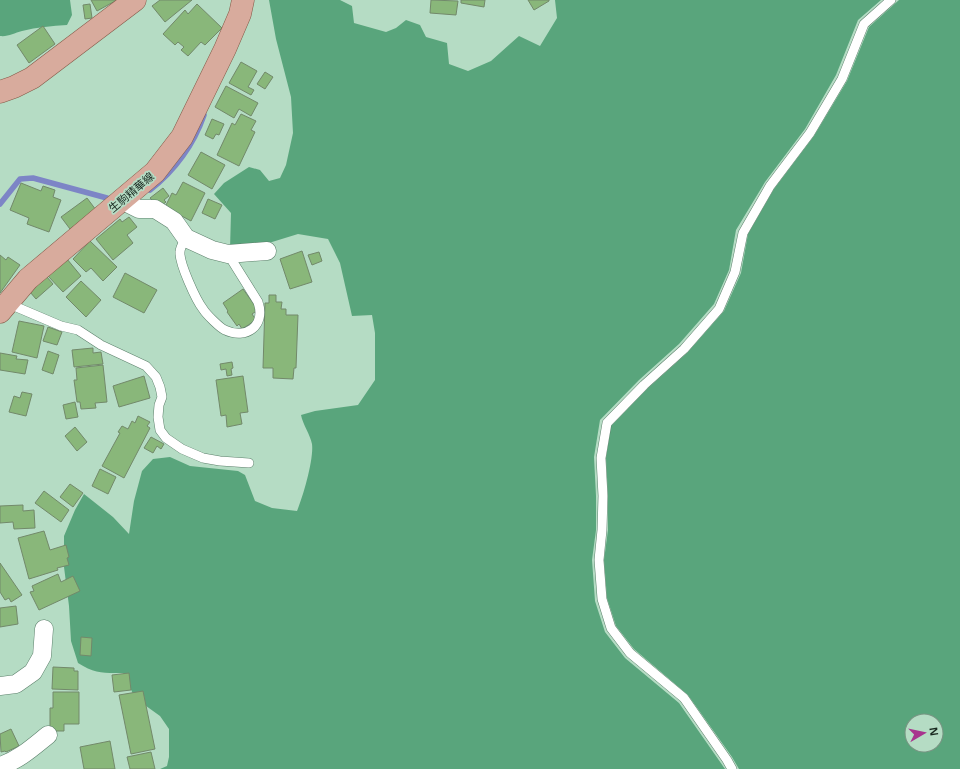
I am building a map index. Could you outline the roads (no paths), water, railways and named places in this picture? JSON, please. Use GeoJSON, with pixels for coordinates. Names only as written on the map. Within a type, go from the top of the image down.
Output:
{"type":"FeatureCollection","features":[{"type":"Feature","properties":{"kind":"main road"},"geometry":{"type":"LineString","coordinates":[[0,92],[32,78],[135,0]]}},
{"type":"Feature","properties":{"kind":"main road","name":"生駒精華線"},"geometry":{"type":"LineString","coordinates":[[3,308],[28,279],[155,172],[182,137],[225,49],[240,14],[243,0]]}},
{"type":"Feature","properties":{"kind":"street"},"geometry":{"type":"LineString","coordinates":[[121,200],[139,208],[155,209],[174,221],[186,238],[212,250],[228,254],[267,251]]}},
{"type":"Feature","properties":{"kind":"street"},"geometry":{"type":"LineString","coordinates":[[0,686],[16,684],[33,672],[42,656],[44,629]]}},
{"type":"Feature","properties":{"kind":"street"},"geometry":{"type":"LineString","coordinates":[[0,766],[11,762],[26,753],[48,735]]}},
{"type":"Feature","properties":{"kind":"lane"},"geometry":{"type":"LineString","coordinates":[[732,769],[684,698],[630,653],[611,628],[602,599],[599,560],[603,503],[601,458],[606,423],[644,385],[684,349],[719,309],[736,272],[743,233],[770,186],[810,133],[842,78],[864,24],[891,0]]}},
{"type":"Feature","properties":{"kind":"lane"},"geometry":{"type":"LineString","coordinates":[[186,238],[180,251],[182,263],[202,308],[224,330],[237,333],[246,332],[256,327],[260,321],[260,310],[258,302],[228,254]]}},
{"type":"Feature","properties":{"kind":"lane"},"geometry":{"type":"LineString","coordinates":[[3,308],[78,330],[101,345],[146,366],[156,377],[160,387],[162,397],[159,405],[158,417],[160,430],[166,438],[182,449],[203,458],[249,463]]}},
{"type":"Feature","properties":{"kind":"waterway"},"geometry":{"type":"LineString","coordinates":[[150,190],[168,174],[183,156],[195,136],[204,115]]}},
{"type":"Feature","properties":{"kind":"waterway"},"geometry":{"type":"LineString","coordinates":[[0,204],[20,179],[33,178],[107,198]]}}]}
